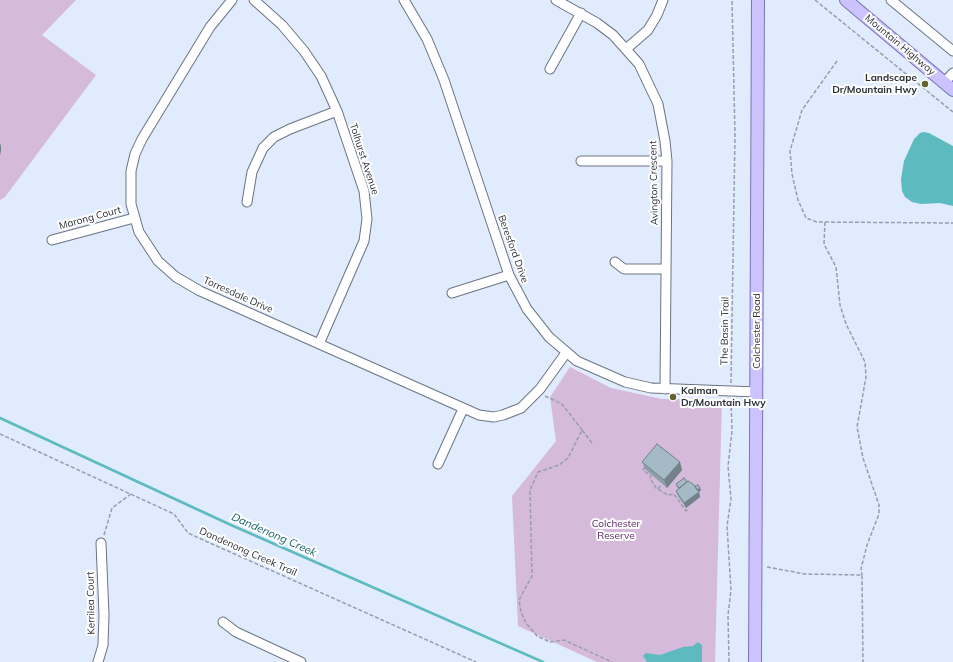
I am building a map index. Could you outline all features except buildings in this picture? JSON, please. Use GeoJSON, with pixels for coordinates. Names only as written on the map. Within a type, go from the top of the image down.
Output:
{"type":"FeatureCollection","features":[{"type":"Feature","properties":{"kind":"main road","name":"Colchester Road"},"geometry":{"type":"LineString","coordinates":[[755,662],[758,0]]}},
{"type":"Feature","properties":{"kind":"main road","name":"Mountain Highway"},"geometry":{"type":"LineString","coordinates":[[846,0],[949,87]]}},
{"type":"Feature","properties":{"kind":"street","name":"Torresdale Drive"},"geometry":{"type":"LineString","coordinates":[[232,0],[210,27],[138,147],[131,171],[130,190],[134,218],[139,232],[153,255],[176,277],[200,291],[479,415],[494,417],[521,408],[530,401],[566,353]]}},
{"type":"Feature","properties":{"kind":"street","name":"Tolhurst Avenue"},"geometry":{"type":"LineString","coordinates":[[254,0],[282,25],[304,51],[321,76],[337,111],[364,191],[367,219],[364,241],[319,344]]}},
{"type":"Feature","properties":{"kind":"street","name":"Beresford Drive"},"geometry":{"type":"LineString","coordinates":[[404,0],[427,39],[444,80],[509,275],[520,298],[535,320],[566,353],[583,364],[618,380],[651,388],[757,392]]}},
{"type":"Feature","properties":{"kind":"street","name":"Avington Crescent"},"geometry":{"type":"LineString","coordinates":[[556,0],[581,13],[613,35],[626,49],[646,76],[658,104],[667,161],[665,389]]}},
{"type":"Feature","properties":{"kind":"street"},"geometry":{"type":"LineString","coordinates":[[626,49],[648,30],[657,15],[663,0]]}},
{"type":"Feature","properties":{"kind":"street"},"geometry":{"type":"LineString","coordinates":[[891,0],[953,51]]}},
{"type":"Feature","properties":{"kind":"street"},"geometry":{"type":"LineString","coordinates":[[550,69],[581,13]]}},
{"type":"Feature","properties":{"kind":"street"},"geometry":{"type":"LineString","coordinates":[[949,87],[953,73]]}},
{"type":"Feature","properties":{"kind":"street"},"geometry":{"type":"LineString","coordinates":[[248,202],[252,172],[263,148],[274,138],[290,129],[337,111]]}},
{"type":"Feature","properties":{"kind":"street"},"geometry":{"type":"LineString","coordinates":[[581,161],[667,161]]}},
{"type":"Feature","properties":{"kind":"street","name":"Marong Court"},"geometry":{"type":"LineString","coordinates":[[52,240],[134,218]]}},
{"type":"Feature","properties":{"kind":"street"},"geometry":{"type":"LineString","coordinates":[[615,262],[624,269],[665,269]]}},
{"type":"Feature","properties":{"kind":"street"},"geometry":{"type":"LineString","coordinates":[[452,293],[509,275]]}},
{"type":"Feature","properties":{"kind":"street"},"geometry":{"type":"LineString","coordinates":[[438,464],[463,409]]}},
{"type":"Feature","properties":{"kind":"street","name":"Kerrilea Court"},"geometry":{"type":"LineString","coordinates":[[98,662],[103,645],[104,615],[101,543]]}},
{"type":"Feature","properties":{"kind":"street"},"geometry":{"type":"LineString","coordinates":[[223,622],[236,632],[301,662]]}},
{"type":"Feature","properties":{"kind":"path","name":"The Basin Trail"},"geometry":{"type":"LineString","coordinates":[[729,662],[728,615],[731,590],[727,526],[731,499],[728,466],[732,431],[731,391],[735,135],[732,0]]}},
{"type":"Feature","properties":{"kind":"path"},"geometry":{"type":"LineString","coordinates":[[814,0],[953,112]]}},
{"type":"Feature","properties":{"kind":"path"},"geometry":{"type":"LineString","coordinates":[[837,61],[802,110],[790,151],[792,174],[798,200],[806,218],[817,222],[953,224]]}},
{"type":"Feature","properties":{"kind":"path"},"geometry":{"type":"LineString","coordinates":[[825,222],[824,244],[836,267],[840,305],[846,324],[865,362],[866,377],[858,428],[863,458],[879,505],[879,514],[866,545],[860,569],[862,575],[863,662]]}},
{"type":"Feature","properties":{"kind":"path"},"geometry":{"type":"LineString","coordinates":[[540,388],[546,397],[562,404],[592,443]]}},
{"type":"Feature","properties":{"kind":"path"},"geometry":{"type":"LineString","coordinates":[[582,430],[568,458],[559,465],[538,472],[530,490],[532,570],[530,580],[520,600],[521,612],[526,623],[537,636],[550,642],[564,640],[612,662]]}},
{"type":"Feature","properties":{"kind":"path","name":"Dandenong Creek Trail"},"geometry":{"type":"LineString","coordinates":[[0,434],[174,514],[188,533],[476,662]]}},
{"type":"Feature","properties":{"kind":"path"},"geometry":{"type":"LineString","coordinates":[[646,466],[642,470],[651,476],[650,478],[658,489],[668,495],[674,494],[677,490]]}},
{"type":"Feature","properties":{"kind":"path"},"geometry":{"type":"LineString","coordinates":[[658,489],[661,485]]}},
{"type":"Feature","properties":{"kind":"path"},"geometry":{"type":"LineString","coordinates":[[101,543],[107,530],[112,508],[131,494]]}},
{"type":"Feature","properties":{"kind":"path"},"geometry":{"type":"LineString","coordinates":[[674,494],[686,511],[688,509]]}},
{"type":"Feature","properties":{"kind":"path"},"geometry":{"type":"LineString","coordinates":[[767,567],[805,574],[862,575]]}},
{"type":"Feature","properties":{"kind":"green space"},"geometry":{"type":"Polygon","coordinates":[[[0,0],[76,0],[42,35],[96,75],[5,197],[0,200],[0,0]]]}},
{"type":"Feature","properties":{"kind":"green space","name":"Colchester Reserve"},"geometry":{"type":"Polygon","coordinates":[[[570,367],[611,388],[662,399],[722,400],[715,662],[597,662],[518,626],[512,496],[556,441],[550,397],[570,367]]]}},
{"type":"Feature","properties":{"kind":"shaded area"},"geometry":{"type":"Polygon","coordinates":[[[923,132],[929,133],[953,146],[953,206],[940,203],[921,204],[912,202],[905,197],[902,191],[901,179],[904,161],[914,139],[923,132]]]}},
{"type":"Feature","properties":{"kind":"shaded area"},"geometry":{"type":"Polygon","coordinates":[[[698,642],[702,645],[702,662],[647,662],[643,656],[646,653],[660,655],[683,647],[693,646],[698,642]]]}},
{"type":"Feature","properties":{"kind":"waterway","name":"Dandenong Creek"},"geometry":{"type":"LineString","coordinates":[[0,418],[231,525],[543,662]]}},
{"type":"Feature","properties":{"kind":"place","name":"Landscape Dr/Mountain Hwy"},"geometry":{"type":"Point","coordinates":[925,84]}},
{"type":"Feature","properties":{"kind":"place","name":"Kalman Dr/Mountain Hwy"},"geometry":{"type":"Point","coordinates":[673,397]}}]}
